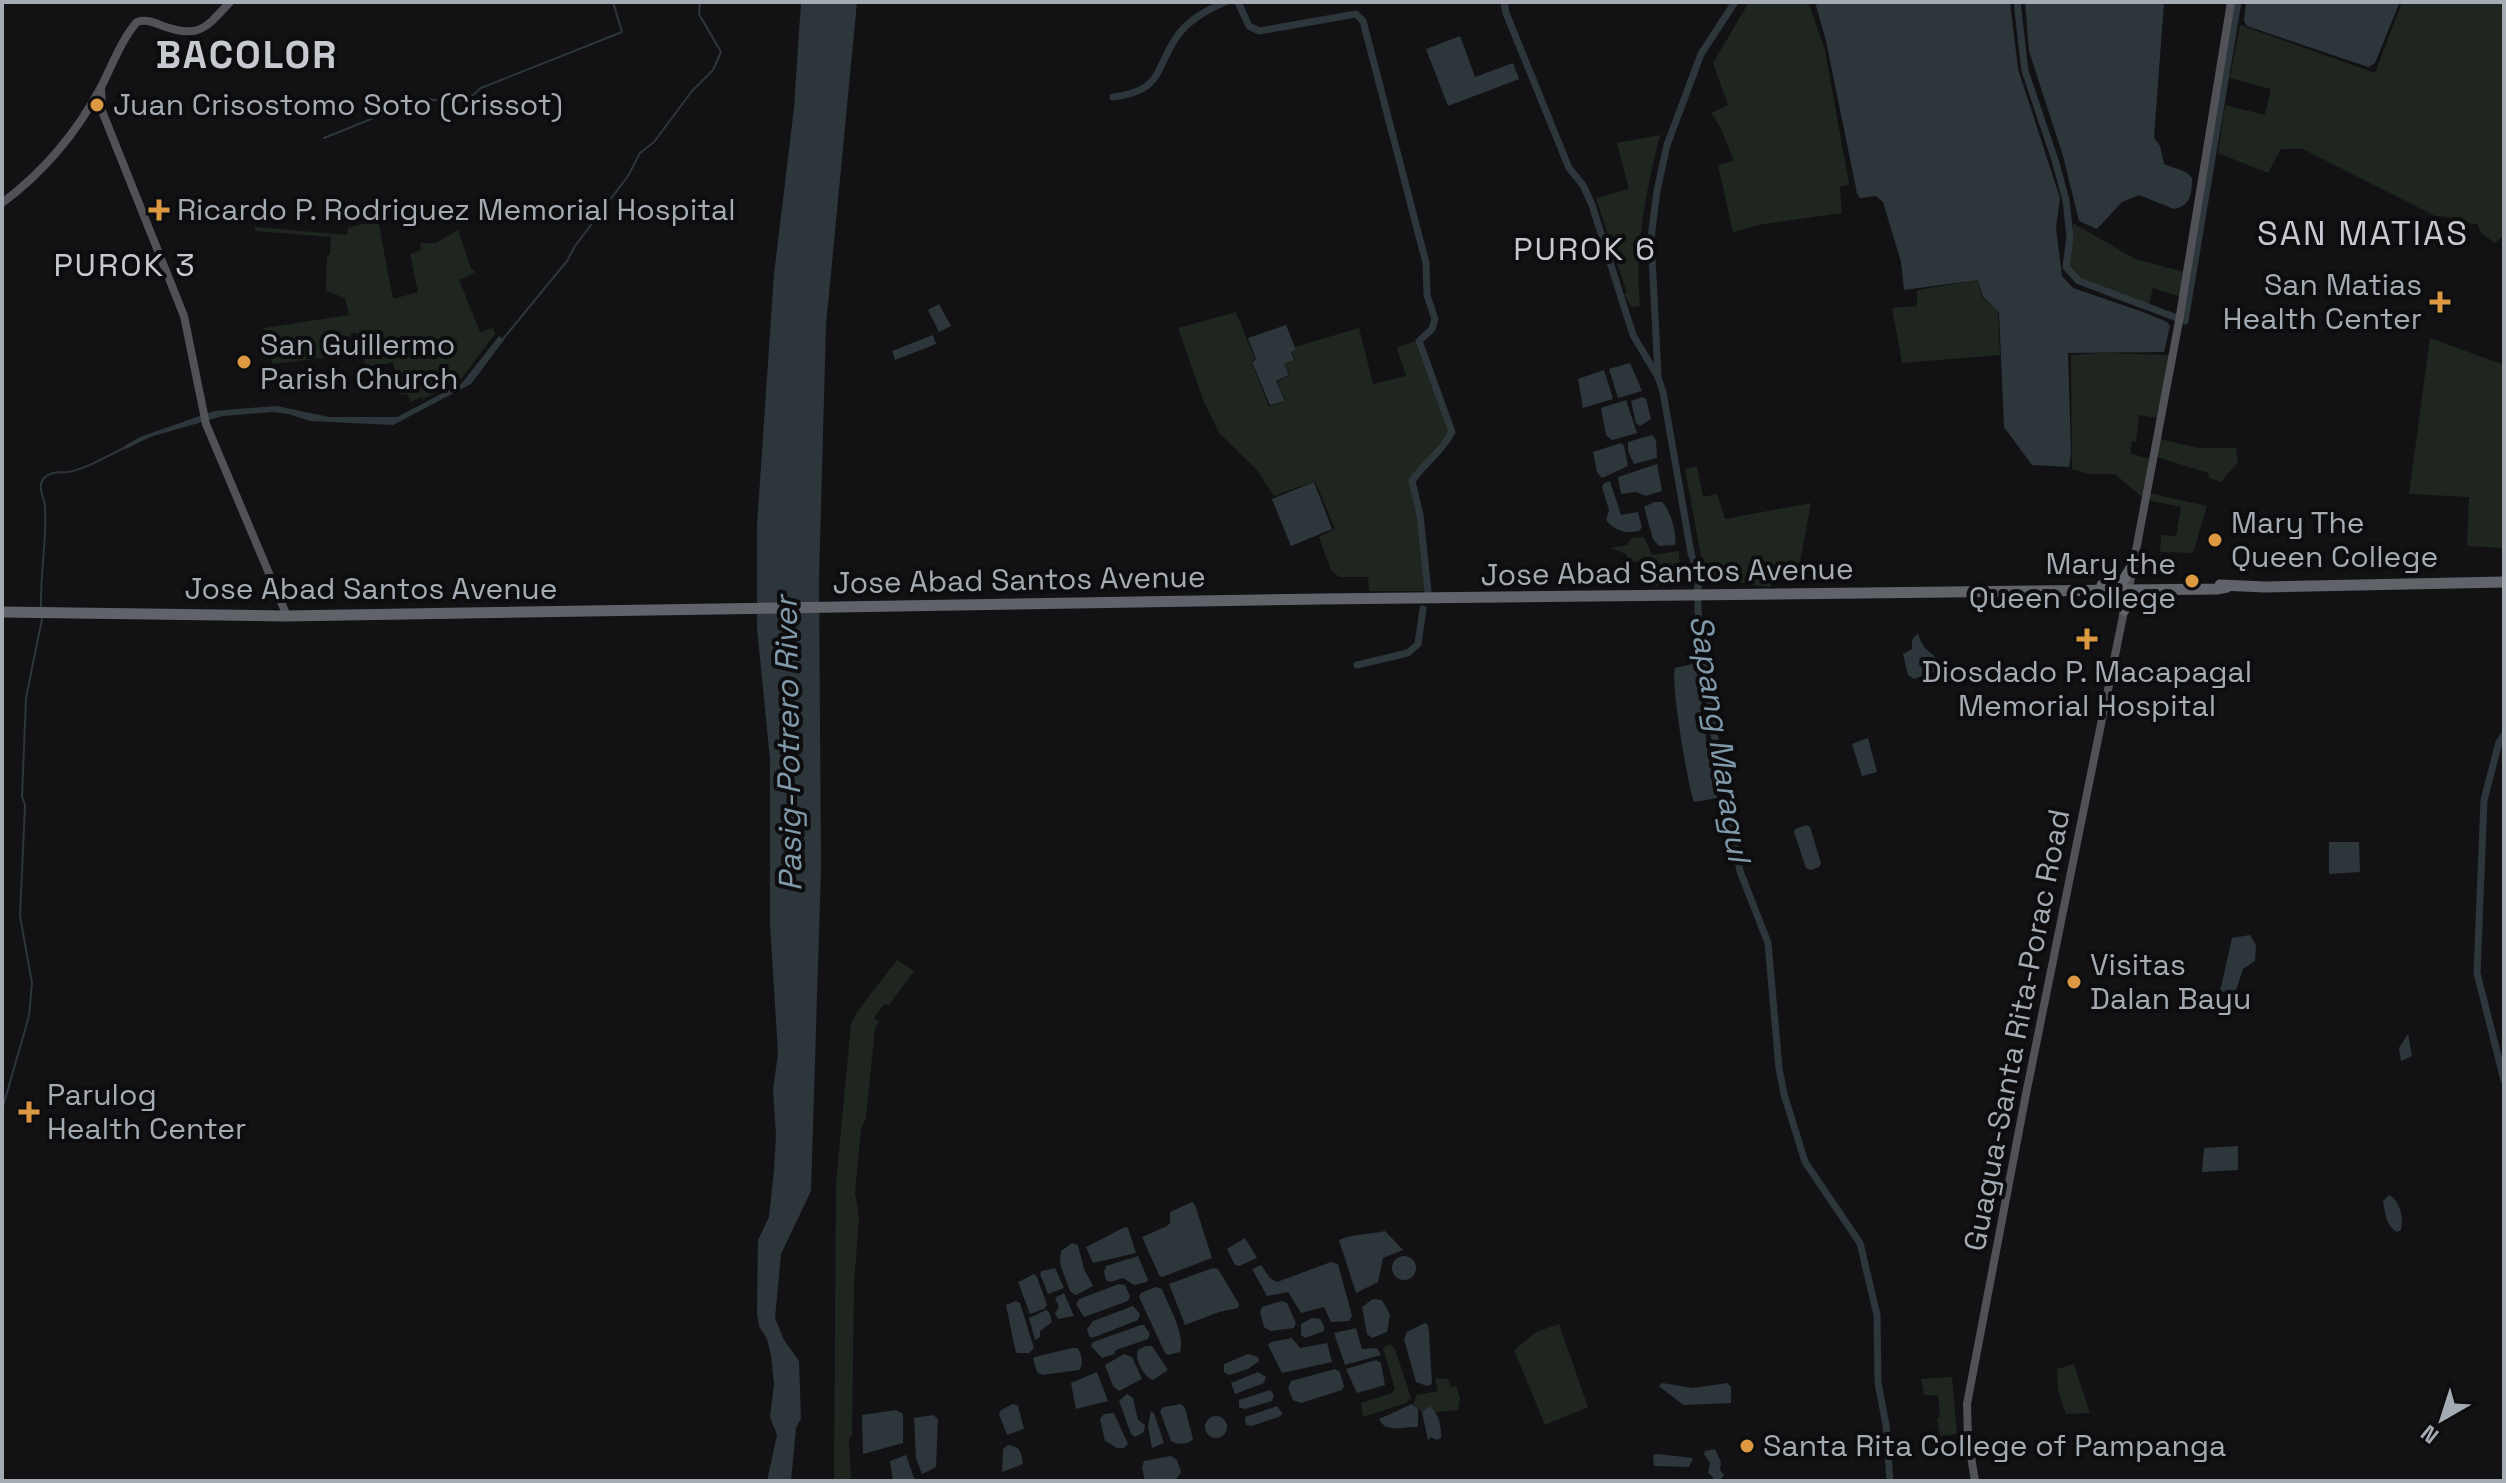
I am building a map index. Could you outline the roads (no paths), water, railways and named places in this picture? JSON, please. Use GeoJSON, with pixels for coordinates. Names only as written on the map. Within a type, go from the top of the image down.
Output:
{"type":"FeatureCollection","features":[{"type":"Feature","properties":{"kind":"highway"},"geometry":{"type":"LineString","coordinates":[[2134,563],[2136,577],[2152,587]]}},
{"type":"Feature","properties":{"kind":"highway"},"geometry":{"type":"LineString","coordinates":[[2102,587],[2123,581],[2134,563]]}},
{"type":"Feature","properties":{"kind":"highway","name":"Jose Abad Santos Avenue"},"geometry":{"type":"LineString","coordinates":[[2,612],[287,616],[2036,590],[2043,586],[2217,589],[2504,582]]}},
{"type":"Feature","properties":{"kind":"highway"},"geometry":{"type":"LineString","coordinates":[[2102,587],[2121,598],[2124,610]]}},
{"type":"Feature","properties":{"kind":"highway"},"geometry":{"type":"LineString","coordinates":[[2124,610],[2133,597],[2152,587]]}},
{"type":"Feature","properties":{"kind":"main road"},"geometry":{"type":"LineString","coordinates":[[2,203],[46,166],[87,112],[137,22],[150,21],[179,32],[195,32],[206,27],[230,2]]}},
{"type":"Feature","properties":{"kind":"main road","name":"Guagua-Santa Rita-Porac Road"},"geometry":{"type":"LineString","coordinates":[[1975,1481],[1968,1438],[1967,1404],[2028,1083],[2134,563],[2180,317],[2231,2]]}},
{"type":"Feature","properties":{"kind":"main road"},"geometry":{"type":"LineString","coordinates":[[101,87],[102,111],[184,316],[205,418],[287,616]]}},
{"type":"Feature","properties":{"kind":"main road"},"geometry":{"type":"LineString","coordinates":[[87,112],[95,109],[102,111]]}},
{"type":"Feature","properties":{"kind":"water","name":"Pasig-Potrero River"},"geometry":{"type":"Polygon","coordinates":[[[801,2],[857,2],[826,325],[819,579],[821,869],[811,1191],[781,1254],[775,1318],[784,1340],[799,1361],[801,1418],[796,1428],[791,1481],[767,1481],[777,1435],[770,1417],[774,1384],[771,1355],[757,1313],[758,1240],[769,1217],[776,1134],[773,1089],[778,1054],[770,925],[770,759],[757,628],[757,525],[774,274],[794,108],[801,2]]]}},
{"type":"Feature","properties":{"kind":"water"},"geometry":{"type":"Polygon","coordinates":[[[1815,2],[2010,2],[2018,69],[2060,198],[2056,228],[2062,276],[2073,288],[2143,312],[2170,326],[2164,352],[2068,353],[2069,467],[2032,465],[2004,427],[1999,312],[1983,297],[1978,280],[1904,290],[1901,262],[1883,202],[1876,196],[1860,198],[1857,193],[1815,2]]]}},
{"type":"Feature","properties":{"kind":"water"},"geometry":{"type":"Polygon","coordinates":[[[2025,2],[2164,2],[2154,138],[2160,146],[2164,164],[2186,172],[2192,178],[2191,194],[2184,205],[2174,209],[2139,195],[2122,202],[2097,229],[2079,221],[2063,156],[2029,51],[2025,2]]]}},
{"type":"Feature","properties":{"kind":"water"},"geometry":{"type":"Polygon","coordinates":[[[2246,2],[2399,4],[2375,63],[2368,67],[2247,26],[2244,21],[2246,2]]]}},
{"type":"Feature","properties":{"kind":"water"},"geometry":{"type":"Polygon","coordinates":[[[1460,36],[1475,77],[1513,63],[1519,79],[1448,106],[1426,49],[1460,36]]]}},
{"type":"Feature","properties":{"kind":"water"},"geometry":{"type":"Polygon","coordinates":[[[939,304],[951,326],[939,332],[928,310],[939,304]]]}},
{"type":"Feature","properties":{"kind":"water"},"geometry":{"type":"Polygon","coordinates":[[[1286,325],[1296,350],[1291,352],[1294,360],[1284,364],[1289,375],[1276,381],[1285,401],[1270,405],[1252,362],[1256,359],[1248,338],[1286,325]]]}},
{"type":"Feature","properties":{"kind":"water"},"geometry":{"type":"Polygon","coordinates":[[[933,335],[936,344],[895,360],[892,351],[933,335]]]}},
{"type":"Feature","properties":{"kind":"water"},"geometry":{"type":"Polygon","coordinates":[[[499,336],[504,340],[471,384],[393,425],[310,421],[272,412],[223,416],[150,437],[126,449],[124,446],[140,437],[214,411],[277,406],[329,417],[397,417],[462,383],[499,336]]]}},
{"type":"Feature","properties":{"kind":"water"},"geometry":{"type":"Polygon","coordinates":[[[1630,363],[1642,391],[1618,398],[1609,369],[1630,363]]]}},
{"type":"Feature","properties":{"kind":"water"},"geometry":{"type":"Polygon","coordinates":[[[1604,370],[1613,399],[1583,408],[1578,379],[1604,370]]]}},
{"type":"Feature","properties":{"kind":"water"},"geometry":{"type":"Polygon","coordinates":[[[1642,397],[1646,399],[1651,419],[1640,426],[1636,423],[1631,401],[1642,397]]]}},
{"type":"Feature","properties":{"kind":"water"},"geometry":{"type":"Polygon","coordinates":[[[1626,400],[1637,433],[1612,440],[1606,435],[1601,408],[1626,400]]]}},
{"type":"Feature","properties":{"kind":"water"},"geometry":{"type":"Polygon","coordinates":[[[1652,435],[1656,440],[1657,458],[1634,464],[1628,442],[1652,435]]]}},
{"type":"Feature","properties":{"kind":"water"},"geometry":{"type":"Polygon","coordinates":[[[1621,443],[1628,466],[1602,478],[1597,472],[1593,452],[1621,443]]]}},
{"type":"Feature","properties":{"kind":"water"},"geometry":{"type":"Polygon","coordinates":[[[1657,464],[1662,491],[1646,496],[1636,492],[1621,494],[1618,477],[1657,464]]]}},
{"type":"Feature","properties":{"kind":"water"},"geometry":{"type":"Polygon","coordinates":[[[1610,481],[1621,515],[1638,512],[1642,527],[1639,531],[1621,531],[1606,520],[1609,510],[1602,487],[1610,481]]]}},
{"type":"Feature","properties":{"kind":"water"},"geometry":{"type":"Polygon","coordinates":[[[1314,482],[1332,529],[1291,546],[1272,499],[1314,482]]]}},
{"type":"Feature","properties":{"kind":"water"},"geometry":{"type":"Polygon","coordinates":[[[1662,502],[1668,511],[1675,545],[1659,546],[1653,539],[1644,507],[1662,502]]]}},
{"type":"Feature","properties":{"kind":"water"},"geometry":{"type":"Polygon","coordinates":[[[1918,633],[1923,645],[1940,665],[1934,672],[1914,679],[1908,675],[1903,654],[1912,649],[1912,640],[1918,633]]]}},
{"type":"Feature","properties":{"kind":"water"},"geometry":{"type":"Polygon","coordinates":[[[1697,663],[1717,798],[1694,802],[1680,734],[1674,677],[1675,668],[1697,663]]]}},
{"type":"Feature","properties":{"kind":"water"},"geometry":{"type":"Polygon","coordinates":[[[1868,738],[1877,772],[1862,776],[1852,744],[1868,738]]]}},
{"type":"Feature","properties":{"kind":"water"},"geometry":{"type":"Polygon","coordinates":[[[1806,825],[1810,827],[1821,863],[1811,870],[1806,868],[1794,832],[1806,825]]]}},
{"type":"Feature","properties":{"kind":"water"},"geometry":{"type":"Polygon","coordinates":[[[2329,842],[2359,842],[2360,872],[2329,874],[2329,842]]]}},
{"type":"Feature","properties":{"kind":"water"},"geometry":{"type":"Polygon","coordinates":[[[2250,935],[2256,945],[2255,961],[2243,969],[2234,996],[2220,991],[2232,938],[2250,935]]]}},
{"type":"Feature","properties":{"kind":"water"},"geometry":{"type":"Polygon","coordinates":[[[2408,1034],[2412,1056],[2401,1061],[2399,1048],[2408,1034]]]}},
{"type":"Feature","properties":{"kind":"water"},"geometry":{"type":"Polygon","coordinates":[[[2238,1146],[2238,1170],[2202,1172],[2204,1148],[2238,1146]]]}},
{"type":"Feature","properties":{"kind":"water"},"geometry":{"type":"Polygon","coordinates":[[[2389,1195],[2396,1201],[2401,1215],[2402,1226],[2397,1232],[2390,1226],[2385,1214],[2383,1201],[2389,1195]]]}},
{"type":"Feature","properties":{"kind":"water"},"geometry":{"type":"Polygon","coordinates":[[[1192,1202],[1212,1258],[1162,1277],[1142,1237],[1167,1226],[1170,1212],[1192,1202]]]}},
{"type":"Feature","properties":{"kind":"water"},"geometry":{"type":"Polygon","coordinates":[[[1125,1227],[1136,1253],[1093,1263],[1086,1247],[1125,1227]]]}},
{"type":"Feature","properties":{"kind":"water"},"geometry":{"type":"Polygon","coordinates":[[[1385,1231],[1403,1250],[1383,1258],[1378,1282],[1356,1293],[1339,1240],[1385,1231]]]}},
{"type":"Feature","properties":{"kind":"water"},"geometry":{"type":"Polygon","coordinates":[[[1245,1238],[1257,1258],[1235,1265],[1227,1249],[1245,1238]]]}},
{"type":"Feature","properties":{"kind":"water"},"geometry":{"type":"Polygon","coordinates":[[[1072,1243],[1078,1245],[1084,1269],[1093,1286],[1076,1295],[1070,1291],[1060,1264],[1061,1251],[1072,1243]]]}},
{"type":"Feature","properties":{"kind":"water"},"geometry":{"type":"Polygon","coordinates":[[[1138,1256],[1147,1282],[1134,1285],[1123,1278],[1110,1282],[1106,1280],[1106,1266],[1138,1256]]]}},
{"type":"Feature","properties":{"kind":"water"},"geometry":{"type":"Polygon","coordinates":[[[1404,1256],[1412,1260],[1416,1268],[1412,1276],[1404,1280],[1396,1276],[1392,1268],[1396,1260],[1404,1256]]]}},
{"type":"Feature","properties":{"kind":"water"},"geometry":{"type":"Polygon","coordinates":[[[1331,1262],[1338,1264],[1352,1316],[1349,1321],[1331,1322],[1324,1307],[1301,1313],[1288,1292],[1267,1296],[1252,1269],[1261,1265],[1277,1282],[1331,1262]]]}},
{"type":"Feature","properties":{"kind":"water"},"geometry":{"type":"Polygon","coordinates":[[[1055,1268],[1064,1288],[1048,1294],[1040,1274],[1055,1268]]]}},
{"type":"Feature","properties":{"kind":"water"},"geometry":{"type":"Polygon","coordinates":[[[1213,1268],[1218,1269],[1239,1304],[1238,1308],[1185,1325],[1169,1284],[1213,1268]]]}},
{"type":"Feature","properties":{"kind":"water"},"geometry":{"type":"Polygon","coordinates":[[[1034,1274],[1047,1305],[1030,1314],[1018,1282],[1034,1274]]]}},
{"type":"Feature","properties":{"kind":"water"},"geometry":{"type":"Polygon","coordinates":[[[1119,1284],[1125,1285],[1130,1296],[1128,1301],[1084,1317],[1076,1304],[1079,1299],[1119,1284]]]}},
{"type":"Feature","properties":{"kind":"water"},"geometry":{"type":"Polygon","coordinates":[[[1156,1287],[1162,1289],[1176,1320],[1181,1337],[1180,1352],[1165,1353],[1139,1297],[1141,1293],[1156,1287]]]}},
{"type":"Feature","properties":{"kind":"water"},"geometry":{"type":"Polygon","coordinates":[[[1064,1293],[1074,1316],[1058,1319],[1055,1313],[1059,1307],[1055,1298],[1064,1293]]]}},
{"type":"Feature","properties":{"kind":"water"},"geometry":{"type":"Polygon","coordinates":[[[1373,1299],[1382,1300],[1390,1315],[1387,1332],[1372,1338],[1367,1334],[1362,1307],[1373,1299]]]}},
{"type":"Feature","properties":{"kind":"water"},"geometry":{"type":"Polygon","coordinates":[[[1016,1301],[1020,1303],[1034,1348],[1029,1353],[1017,1353],[1015,1349],[1006,1305],[1016,1301]]]}},
{"type":"Feature","properties":{"kind":"water"},"geometry":{"type":"Polygon","coordinates":[[[1281,1301],[1287,1303],[1296,1323],[1294,1328],[1270,1331],[1264,1327],[1260,1312],[1262,1307],[1281,1301]]]}},
{"type":"Feature","properties":{"kind":"water"},"geometry":{"type":"Polygon","coordinates":[[[1133,1306],[1140,1314],[1138,1320],[1092,1338],[1089,1336],[1087,1329],[1093,1321],[1133,1306]]]}},
{"type":"Feature","properties":{"kind":"water"},"geometry":{"type":"Polygon","coordinates":[[[1046,1310],[1052,1322],[1040,1331],[1040,1337],[1035,1340],[1029,1318],[1046,1310]]]}},
{"type":"Feature","properties":{"kind":"water"},"geometry":{"type":"Polygon","coordinates":[[[1312,1318],[1320,1319],[1324,1331],[1305,1338],[1301,1335],[1301,1324],[1312,1318]]]}},
{"type":"Feature","properties":{"kind":"water"},"geometry":{"type":"Polygon","coordinates":[[[1425,1323],[1429,1332],[1432,1384],[1427,1386],[1416,1382],[1404,1339],[1407,1332],[1425,1323]]]}},
{"type":"Feature","properties":{"kind":"water"},"geometry":{"type":"Polygon","coordinates":[[[1141,1325],[1150,1334],[1148,1339],[1116,1350],[1114,1354],[1102,1358],[1091,1346],[1093,1342],[1141,1325]]]}},
{"type":"Feature","properties":{"kind":"water"},"geometry":{"type":"Polygon","coordinates":[[[1356,1328],[1362,1349],[1377,1348],[1381,1355],[1345,1365],[1334,1333],[1356,1328]]]}},
{"type":"Feature","properties":{"kind":"water"},"geometry":{"type":"Polygon","coordinates":[[[1292,1338],[1300,1348],[1327,1343],[1332,1362],[1282,1373],[1268,1345],[1292,1338]]]}},
{"type":"Feature","properties":{"kind":"water"},"geometry":{"type":"Polygon","coordinates":[[[1152,1346],[1168,1370],[1153,1380],[1143,1372],[1137,1358],[1138,1350],[1152,1346]]]}},
{"type":"Feature","properties":{"kind":"water"},"geometry":{"type":"Polygon","coordinates":[[[1077,1348],[1081,1356],[1079,1370],[1042,1375],[1037,1372],[1035,1357],[1077,1348]]]}},
{"type":"Feature","properties":{"kind":"water"},"geometry":{"type":"Polygon","coordinates":[[[1124,1354],[1132,1357],[1142,1379],[1119,1391],[1113,1386],[1105,1365],[1124,1354]]]}},
{"type":"Feature","properties":{"kind":"water"},"geometry":{"type":"Polygon","coordinates":[[[1248,1354],[1258,1357],[1259,1361],[1248,1369],[1229,1375],[1224,1372],[1224,1364],[1248,1354]]]}},
{"type":"Feature","properties":{"kind":"water"},"geometry":{"type":"Polygon","coordinates":[[[1376,1360],[1381,1363],[1385,1385],[1357,1393],[1346,1369],[1376,1360]]]}},
{"type":"Feature","properties":{"kind":"water"},"geometry":{"type":"Polygon","coordinates":[[[1335,1369],[1340,1372],[1344,1386],[1342,1390],[1301,1403],[1293,1400],[1288,1388],[1291,1381],[1335,1369]]]}},
{"type":"Feature","properties":{"kind":"water"},"geometry":{"type":"Polygon","coordinates":[[[1097,1372],[1108,1401],[1076,1409],[1071,1383],[1097,1372]]]}},
{"type":"Feature","properties":{"kind":"water"},"geometry":{"type":"Polygon","coordinates":[[[1258,1372],[1266,1377],[1264,1383],[1235,1394],[1231,1383],[1258,1372]]]}},
{"type":"Feature","properties":{"kind":"water"},"geometry":{"type":"Polygon","coordinates":[[[1662,1383],[1693,1388],[1727,1383],[1731,1387],[1731,1403],[1683,1405],[1659,1386],[1662,1383]]]}},
{"type":"Feature","properties":{"kind":"water"},"geometry":{"type":"Polygon","coordinates":[[[1270,1390],[1274,1395],[1272,1401],[1245,1409],[1239,1407],[1239,1400],[1270,1390]]]}},
{"type":"Feature","properties":{"kind":"water"},"geometry":{"type":"Polygon","coordinates":[[[1127,1394],[1133,1398],[1138,1420],[1145,1425],[1144,1432],[1135,1437],[1131,1434],[1119,1401],[1127,1394]]]}},
{"type":"Feature","properties":{"kind":"water"},"geometry":{"type":"Polygon","coordinates":[[[1013,1404],[1018,1406],[1024,1429],[1007,1435],[999,1414],[1013,1404]]]}},
{"type":"Feature","properties":{"kind":"water"},"geometry":{"type":"Polygon","coordinates":[[[1181,1404],[1185,1408],[1193,1439],[1182,1444],[1171,1441],[1160,1411],[1163,1407],[1181,1404]]]}},
{"type":"Feature","properties":{"kind":"water"},"geometry":{"type":"Polygon","coordinates":[[[1412,1404],[1418,1409],[1418,1427],[1390,1428],[1379,1419],[1412,1404]]]}},
{"type":"Feature","properties":{"kind":"water"},"geometry":{"type":"Polygon","coordinates":[[[1277,1406],[1281,1416],[1252,1426],[1246,1425],[1245,1417],[1277,1406]]]}},
{"type":"Feature","properties":{"kind":"water"},"geometry":{"type":"Polygon","coordinates":[[[1430,1406],[1440,1425],[1441,1438],[1437,1440],[1431,1437],[1428,1440],[1422,1412],[1430,1406]]]}},
{"type":"Feature","properties":{"kind":"water"},"geometry":{"type":"Polygon","coordinates":[[[896,1410],[903,1414],[903,1443],[863,1454],[862,1415],[896,1410]]]}},
{"type":"Feature","properties":{"kind":"water"},"geometry":{"type":"Polygon","coordinates":[[[1151,1411],[1164,1443],[1152,1448],[1148,1426],[1151,1411]]]}},
{"type":"Feature","properties":{"kind":"water"},"geometry":{"type":"Polygon","coordinates":[[[1114,1413],[1128,1444],[1124,1448],[1117,1448],[1105,1441],[1100,1419],[1104,1414],[1114,1413]]]}},
{"type":"Feature","properties":{"kind":"water"},"geometry":{"type":"Polygon","coordinates":[[[933,1415],[938,1419],[936,1467],[922,1474],[916,1458],[914,1418],[933,1415]]]}},
{"type":"Feature","properties":{"kind":"water"},"geometry":{"type":"Polygon","coordinates":[[[1216,1416],[1224,1419],[1227,1427],[1224,1435],[1216,1438],[1208,1435],[1205,1427],[1208,1419],[1216,1416]]]}},
{"type":"Feature","properties":{"kind":"water"},"geometry":{"type":"Polygon","coordinates":[[[1008,1445],[1020,1451],[1023,1464],[1002,1472],[1003,1449],[1008,1445]]]}},
{"type":"Feature","properties":{"kind":"water"},"geometry":{"type":"Polygon","coordinates":[[[1715,1449],[1724,1475],[1719,1481],[1712,1481],[1713,1477],[1708,1473],[1710,1463],[1704,1454],[1715,1449]]]}},
{"type":"Feature","properties":{"kind":"water"},"geometry":{"type":"Polygon","coordinates":[[[906,1455],[915,1481],[893,1481],[890,1461],[906,1455]]]}},
{"type":"Feature","properties":{"kind":"water"},"geometry":{"type":"Polygon","coordinates":[[[1653,1455],[1693,1458],[1689,1467],[1654,1466],[1653,1455]]]}},
{"type":"Feature","properties":{"kind":"water"},"geometry":{"type":"Polygon","coordinates":[[[1171,1456],[1177,1460],[1181,1472],[1175,1481],[1145,1481],[1144,1461],[1171,1456]]]}},
{"type":"Feature","properties":{"kind":"waterway"},"geometry":{"type":"LineString","coordinates":[[324,138],[411,103],[429,99],[446,102],[467,100],[481,88],[622,32],[613,2]]}},
{"type":"Feature","properties":{"kind":"waterway"},"geometry":{"type":"LineString","coordinates":[[503,339],[567,261],[628,176],[640,153],[654,142],[692,91],[713,70],[721,52],[699,14],[700,2]]}},
{"type":"Feature","properties":{"kind":"waterway"},"geometry":{"type":"LineString","coordinates":[[1113,97],[1130,94],[1150,83],[1182,30],[1199,16],[1225,2]]}},
{"type":"Feature","properties":{"kind":"waterway"},"geometry":{"type":"LineString","coordinates":[[1238,2],[1249,26],[1259,31],[1356,14],[1363,21],[1426,263],[1427,295],[1435,319],[1432,329],[1419,341],[1452,432],[1412,481],[1420,515],[1428,591]]}},
{"type":"Feature","properties":{"kind":"waterway","name":"Sapang Maragul"},"geometry":{"type":"LineString","coordinates":[[1504,2],[1569,168],[1583,185],[1592,205],[1633,335],[1658,377],[1663,392],[1691,553],[1698,575],[1698,611],[1714,734],[1727,804],[1740,871],[1768,943],[1784,1094],[1805,1162],[1860,1243],[1877,1315],[1878,1383],[1886,1425],[1890,1481]]}},
{"type":"Feature","properties":{"kind":"waterway"},"geometry":{"type":"LineString","coordinates":[[1658,375],[1651,238],[1657,191],[1667,145],[1701,54],[1735,2]]}},
{"type":"Feature","properties":{"kind":"waterway"},"geometry":{"type":"LineString","coordinates":[[2017,2],[2025,71],[2066,200],[2070,237],[2066,267],[2079,281],[2185,321],[2238,2]]}},
{"type":"Feature","properties":{"kind":"waterway"},"geometry":{"type":"LineString","coordinates":[[41,608],[45,520],[42,481],[49,474],[83,468],[126,447]]}},
{"type":"Feature","properties":{"kind":"waterway"},"geometry":{"type":"LineString","coordinates":[[1357,665],[1408,653],[1418,644],[1423,609]]}},
{"type":"Feature","properties":{"kind":"waterway"},"geometry":{"type":"LineString","coordinates":[[2,1110],[29,1016],[32,983],[20,916],[25,805],[22,797],[26,698],[42,619]]}},
{"type":"Feature","properties":{"kind":"waterway"},"geometry":{"type":"LineString","coordinates":[[2504,735],[2499,742],[2484,800],[2477,973],[2504,1080]]}},
{"type":"Feature","properties":{"kind":"place","name":"Juan Crisostomo Soto (Crissot)"},"geometry":{"type":"Point","coordinates":[97,105]}},
{"type":"Feature","properties":{"kind":"place","name":"Ricardo P. Rodriguez Memorial Hospital"},"geometry":{"type":"Point","coordinates":[159,210]}},
{"type":"Feature","properties":{"kind":"place","name":"San Matias Health Center"},"geometry":{"type":"Point","coordinates":[2440,302]}},
{"type":"Feature","properties":{"kind":"place","name":"San Guillermo Parish Church"},"geometry":{"type":"Point","coordinates":[244,362]}},
{"type":"Feature","properties":{"kind":"place","name":"Mary The Queen College"},"geometry":{"type":"Point","coordinates":[2215,540]}},
{"type":"Feature","properties":{"kind":"place","name":"Mary the Queen College"},"geometry":{"type":"Point","coordinates":[2192,581]}},
{"type":"Feature","properties":{"kind":"place","name":"Diosdado P. Macapagal Memorial Hospital"},"geometry":{"type":"Point","coordinates":[2087,639]}},
{"type":"Feature","properties":{"kind":"place","name":"Visitas Dalan Bayu"},"geometry":{"type":"Point","coordinates":[2074,982]}},
{"type":"Feature","properties":{"kind":"place","name":"Parulog Health Center"},"geometry":{"type":"Point","coordinates":[29,1112]}},
{"type":"Feature","properties":{"kind":"place","name":"Santa Rita College of Pampanga"},"geometry":{"type":"Point","coordinates":[1747,1446]}},
{"type":"Feature","properties":{"kind":"district","name":"BACOLOR"},"geometry":{"type":"Point","coordinates":[247,55]}},
{"type":"Feature","properties":{"kind":"district","name":"SAN MATIAS"},"geometry":{"type":"Point","coordinates":[2363,233]}},
{"type":"Feature","properties":{"kind":"district","name":"PUROK 6"},"geometry":{"type":"Point","coordinates":[1585,249]}},
{"type":"Feature","properties":{"kind":"district","name":"PUROK 3"},"geometry":{"type":"Point","coordinates":[125,265]}}]}
